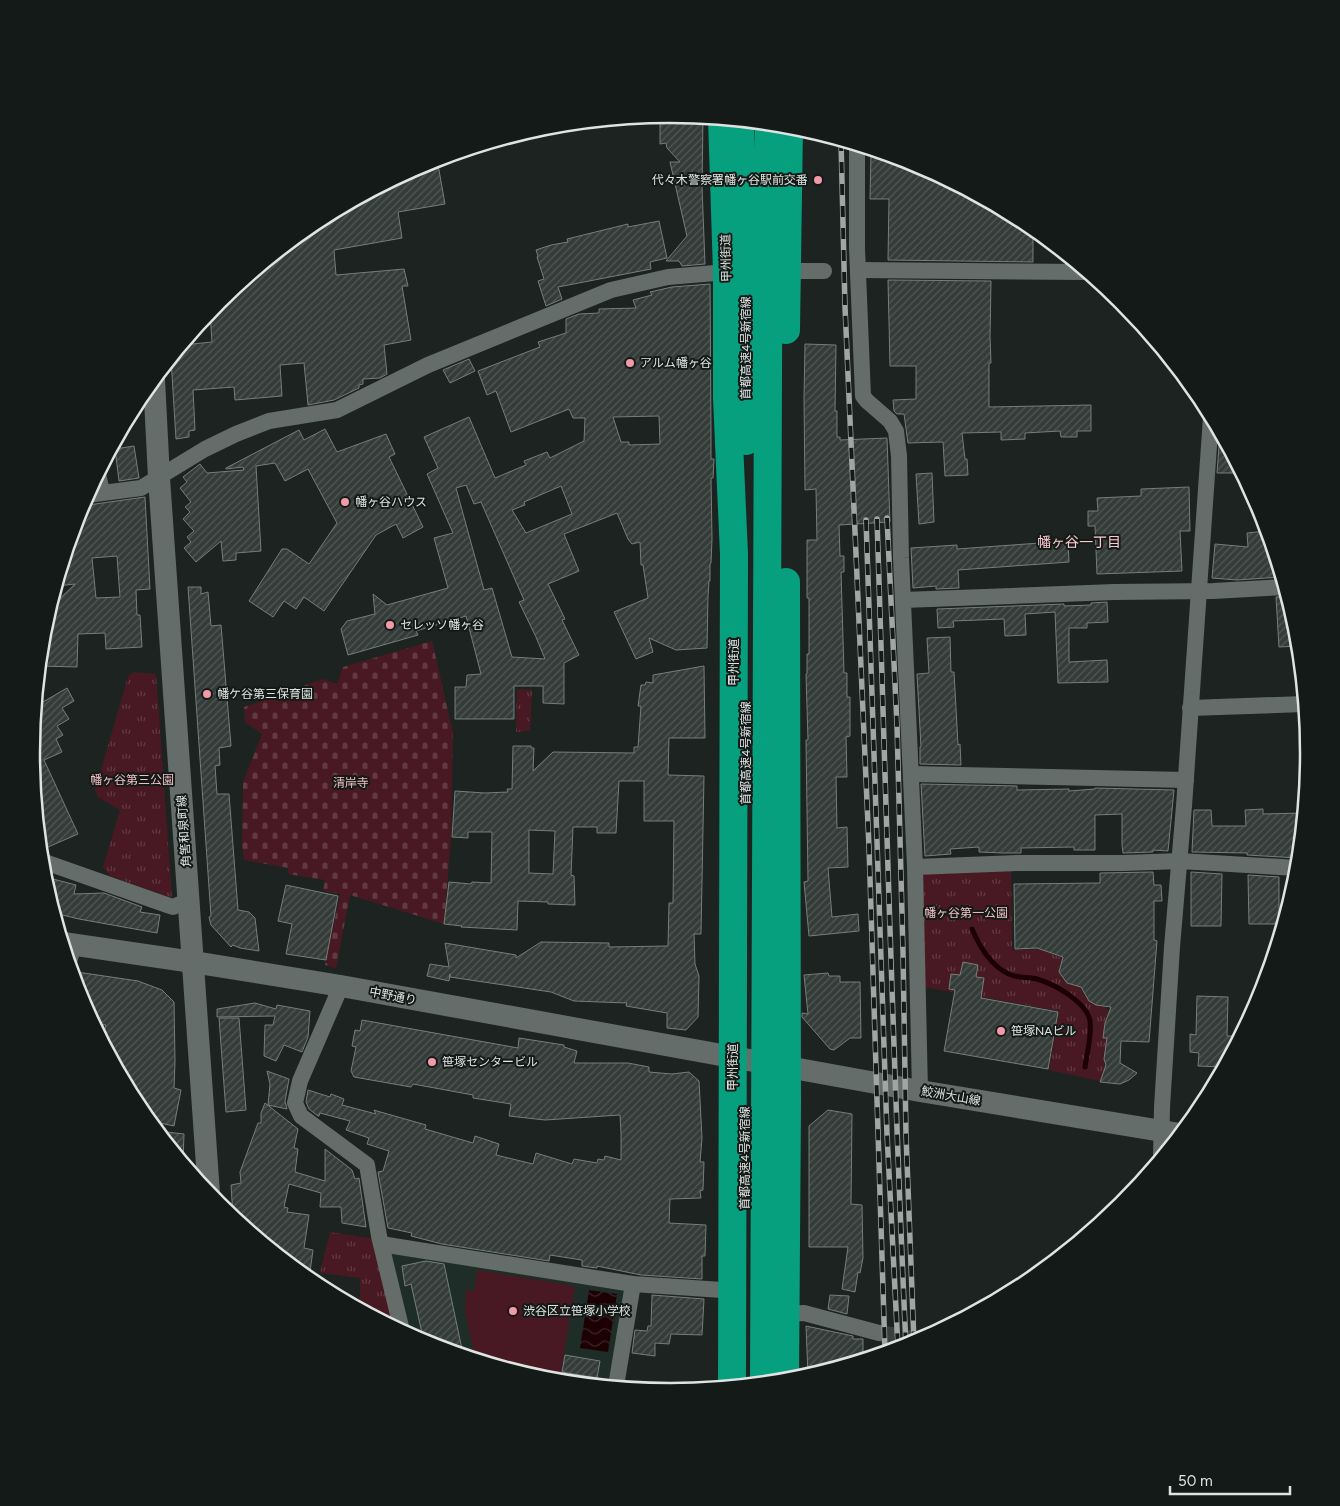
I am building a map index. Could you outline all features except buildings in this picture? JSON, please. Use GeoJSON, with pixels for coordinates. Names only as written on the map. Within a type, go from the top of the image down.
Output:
{"type":"FeatureCollection","features":[{"type":"Feature","properties":{"kind":"highway","name":"甲州街道"},"geometry":{"type":"LineString","coordinates":[[722,125],[727,398],[734,554],[732,1380]]}},
{"type":"Feature","properties":{"kind":"highway"},"geometry":{"type":"LineString","coordinates":[[723,1381],[722,660],[727,398],[741,127]]}},
{"type":"Feature","properties":{"kind":"highway","name":"首都高速4号新宿線"},"geometry":{"type":"LineString","coordinates":[[741,127],[746,286],[744,1379]]}},
{"type":"Feature","properties":{"kind":"highway"},"geometry":{"type":"LineString","coordinates":[[763,130],[784,401],[787,1068],[785,1372]]}},
{"type":"Feature","properties":{"kind":"highway","name":"首都高速4号新宿線"},"geometry":{"type":"LineString","coordinates":[[764,1376],[769,131]]}},
{"type":"Feature","properties":{"kind":"highway"},"geometry":{"type":"LineString","coordinates":[[774,1374],[778,555],[784,401],[789,134]]}},
{"type":"Feature","properties":{"kind":"main road","name":"角筈和泉町線"},"geometry":{"type":"LineString","coordinates":[[155,391],[208,1180]]}},
{"type":"Feature","properties":{"kind":"main road","name":"中野通り"},"geometry":{"type":"LineString","coordinates":[[71,950],[193,962],[529,1014],[722,1056]]}},
{"type":"Feature","properties":{"kind":"main road","name":"鮫洲大山線"},"geometry":{"type":"LineString","coordinates":[[722,1056],[1171,1132]]}},
{"type":"Feature","properties":{"kind":"street"},"geometry":{"type":"LineString","coordinates":[[857,151],[858,270],[864,396],[867,401],[890,421],[896,431],[898,456],[912,774],[920,1091]]}},
{"type":"Feature","properties":{"kind":"street"},"geometry":{"type":"LineString","coordinates":[[713,220],[794,217]]}},
{"type":"Feature","properties":{"kind":"street"},"geometry":{"type":"LineString","coordinates":[[858,270],[1077,272]]}},
{"type":"Feature","properties":{"kind":"street"},"geometry":{"type":"LineString","coordinates":[[787,271],[824,271]]}},
{"type":"Feature","properties":{"kind":"street"},"geometry":{"type":"LineString","coordinates":[[97,493],[140,488],[236,434],[269,421],[338,410],[428,365],[612,290],[668,277],[726,272]]}},
{"type":"Feature","properties":{"kind":"street"},"geometry":{"type":"LineString","coordinates":[[1171,1132],[1172,947],[1186,780],[1210,429]]}},
{"type":"Feature","properties":{"kind":"street"},"geometry":{"type":"LineString","coordinates":[[904,600],[1278,588]]}},
{"type":"Feature","properties":{"kind":"street"},"geometry":{"type":"LineString","coordinates":[[1190,708],[1298,704]]}},
{"type":"Feature","properties":{"kind":"street"},"geometry":{"type":"LineString","coordinates":[[912,774],[1186,780]]}},
{"type":"Feature","properties":{"kind":"street"},"geometry":{"type":"LineString","coordinates":[[915,867],[1018,863],[1180,861],[1289,868]]}},
{"type":"Feature","properties":{"kind":"street"},"geometry":{"type":"LineString","coordinates":[[50,864],[173,907],[189,900]]}},
{"type":"Feature","properties":{"kind":"street"},"geometry":{"type":"LineString","coordinates":[[342,986],[300,1081],[295,1104],[300,1116],[367,1165],[380,1240],[400,1322]]}},
{"type":"Feature","properties":{"kind":"street"},"geometry":{"type":"LineString","coordinates":[[380,1240],[633,1284],[722,1290]]}},
{"type":"Feature","properties":{"kind":"street"},"geometry":{"type":"LineString","coordinates":[[617,1381],[633,1284]]}},
{"type":"Feature","properties":{"kind":"street"},"geometry":{"type":"LineString","coordinates":[[785,1314],[804,1313],[879,1333]]}},
{"type":"Feature","properties":{"kind":"shaded area","name":"渋谷区立笹塚小学校"},"geometry":{"type":"Polygon","coordinates":[[[389,1250],[626,1286],[612,1380],[547,1371],[507,1362],[467,1350],[403,1324],[389,1250]]]}},
{"type":"Feature","properties":{"kind":"green space","name":"清岸寺"},"geometry":{"type":"Polygon","coordinates":[[[432,641],[453,733],[451,838],[444,924],[350,895],[336,968],[325,965],[340,894],[323,891],[325,880],[288,874],[288,868],[244,860],[242,846],[243,782],[262,734],[245,722],[244,707],[323,679],[337,684],[343,667],[432,641]]]}},
{"type":"Feature","properties":{"kind":"green space","name":"幡ヶ谷第三公園"},"geometry":{"type":"Polygon","coordinates":[[[133,672],[156,674],[172,898],[110,876],[103,867],[120,810],[98,797],[95,790],[128,677],[133,672]]]}},
{"type":"Feature","properties":{"kind":"green space"},"geometry":{"type":"Polygon","coordinates":[[[517,689],[532,690],[530,731],[516,732],[517,689]]]}},
{"type":"Feature","properties":{"kind":"green space","name":"幡ヶ谷第一公園"},"geometry":{"type":"Polygon","coordinates":[[[1011,866],[1012,950],[1050,949],[1049,953],[1062,958],[1059,972],[1066,983],[1080,987],[1090,1001],[1106,1007],[1108,1011],[1104,1027],[1107,1039],[1107,1047],[1103,1055],[1105,1067],[1100,1081],[1049,1070],[1059,1011],[924,987],[920,870],[1011,866]]]}},
{"type":"Feature","properties":{"kind":"green space"},"geometry":{"type":"Polygon","coordinates":[[[330,1232],[376,1239],[393,1319],[360,1302],[360,1278],[320,1273],[330,1232]]]}},
{"type":"Feature","properties":{"kind":"green space"},"geometry":{"type":"Polygon","coordinates":[[[477,1270],[575,1286],[562,1374],[507,1362],[474,1352],[465,1311],[466,1290],[474,1291],[477,1270]]]}},
{"type":"Feature","properties":{"kind":"water"},"geometry":{"type":"Polygon","coordinates":[[[589,1290],[617,1294],[608,1352],[580,1348],[589,1290]]]}},
{"type":"Feature","properties":{"kind":"waterway"},"geometry":{"type":"LineString","coordinates":[[972,929],[987,956],[998,967],[1014,976],[1037,979],[1052,985],[1069,995],[1083,1007],[1090,1021],[1090,1038],[1085,1067]]}},
{"type":"Feature","properties":{"kind":"tunnel"},"geometry":{"type":"LineString","coordinates":[[879,1333],[905,1337]]}},
{"type":"Feature","properties":{"kind":"railway"},"geometry":{"type":"LineString","coordinates":[[841,146],[845,307],[869,847],[885,1345]]}},
{"type":"Feature","properties":{"kind":"railway"},"geometry":{"type":"LineString","coordinates":[[887,518],[897,725],[906,1135],[914,1334]]}},
{"type":"Feature","properties":{"kind":"railway"},"geometry":{"type":"LineString","coordinates":[[877,519],[893,1036],[906,1337]]}},
{"type":"Feature","properties":{"kind":"railway"},"geometry":{"type":"LineString","coordinates":[[866,520],[887,1134],[898,1340]]}},
{"type":"Feature","properties":{"kind":"place","name":"代々木警察署幡ヶ谷駅前交番"},"geometry":{"type":"Point","coordinates":[818,180]}},
{"type":"Feature","properties":{"kind":"place","name":"アルム幡ヶ谷"},"geometry":{"type":"Point","coordinates":[630,363]}},
{"type":"Feature","properties":{"kind":"place","name":"幡ヶ谷ハウス"},"geometry":{"type":"Point","coordinates":[345,502]}},
{"type":"Feature","properties":{"kind":"place","name":"セレッソ幡ヶ谷"},"geometry":{"type":"Point","coordinates":[390,625]}},
{"type":"Feature","properties":{"kind":"place","name":"幡ケ谷第三保育園"},"geometry":{"type":"Point","coordinates":[207,694]}},
{"type":"Feature","properties":{"kind":"place","name":"笹塚NAビル"},"geometry":{"type":"Point","coordinates":[1001,1031]}},
{"type":"Feature","properties":{"kind":"place","name":"笹塚センタービル"},"geometry":{"type":"Point","coordinates":[432,1062]}},
{"type":"Feature","properties":{"kind":"place","name":"渋谷区立笹塚小学校"},"geometry":{"type":"Point","coordinates":[513,1311]}},
{"type":"Feature","properties":{"kind":"district","name":"幡ヶ谷一丁目"},"geometry":{"type":"Point","coordinates":[1079,542]}}]}
